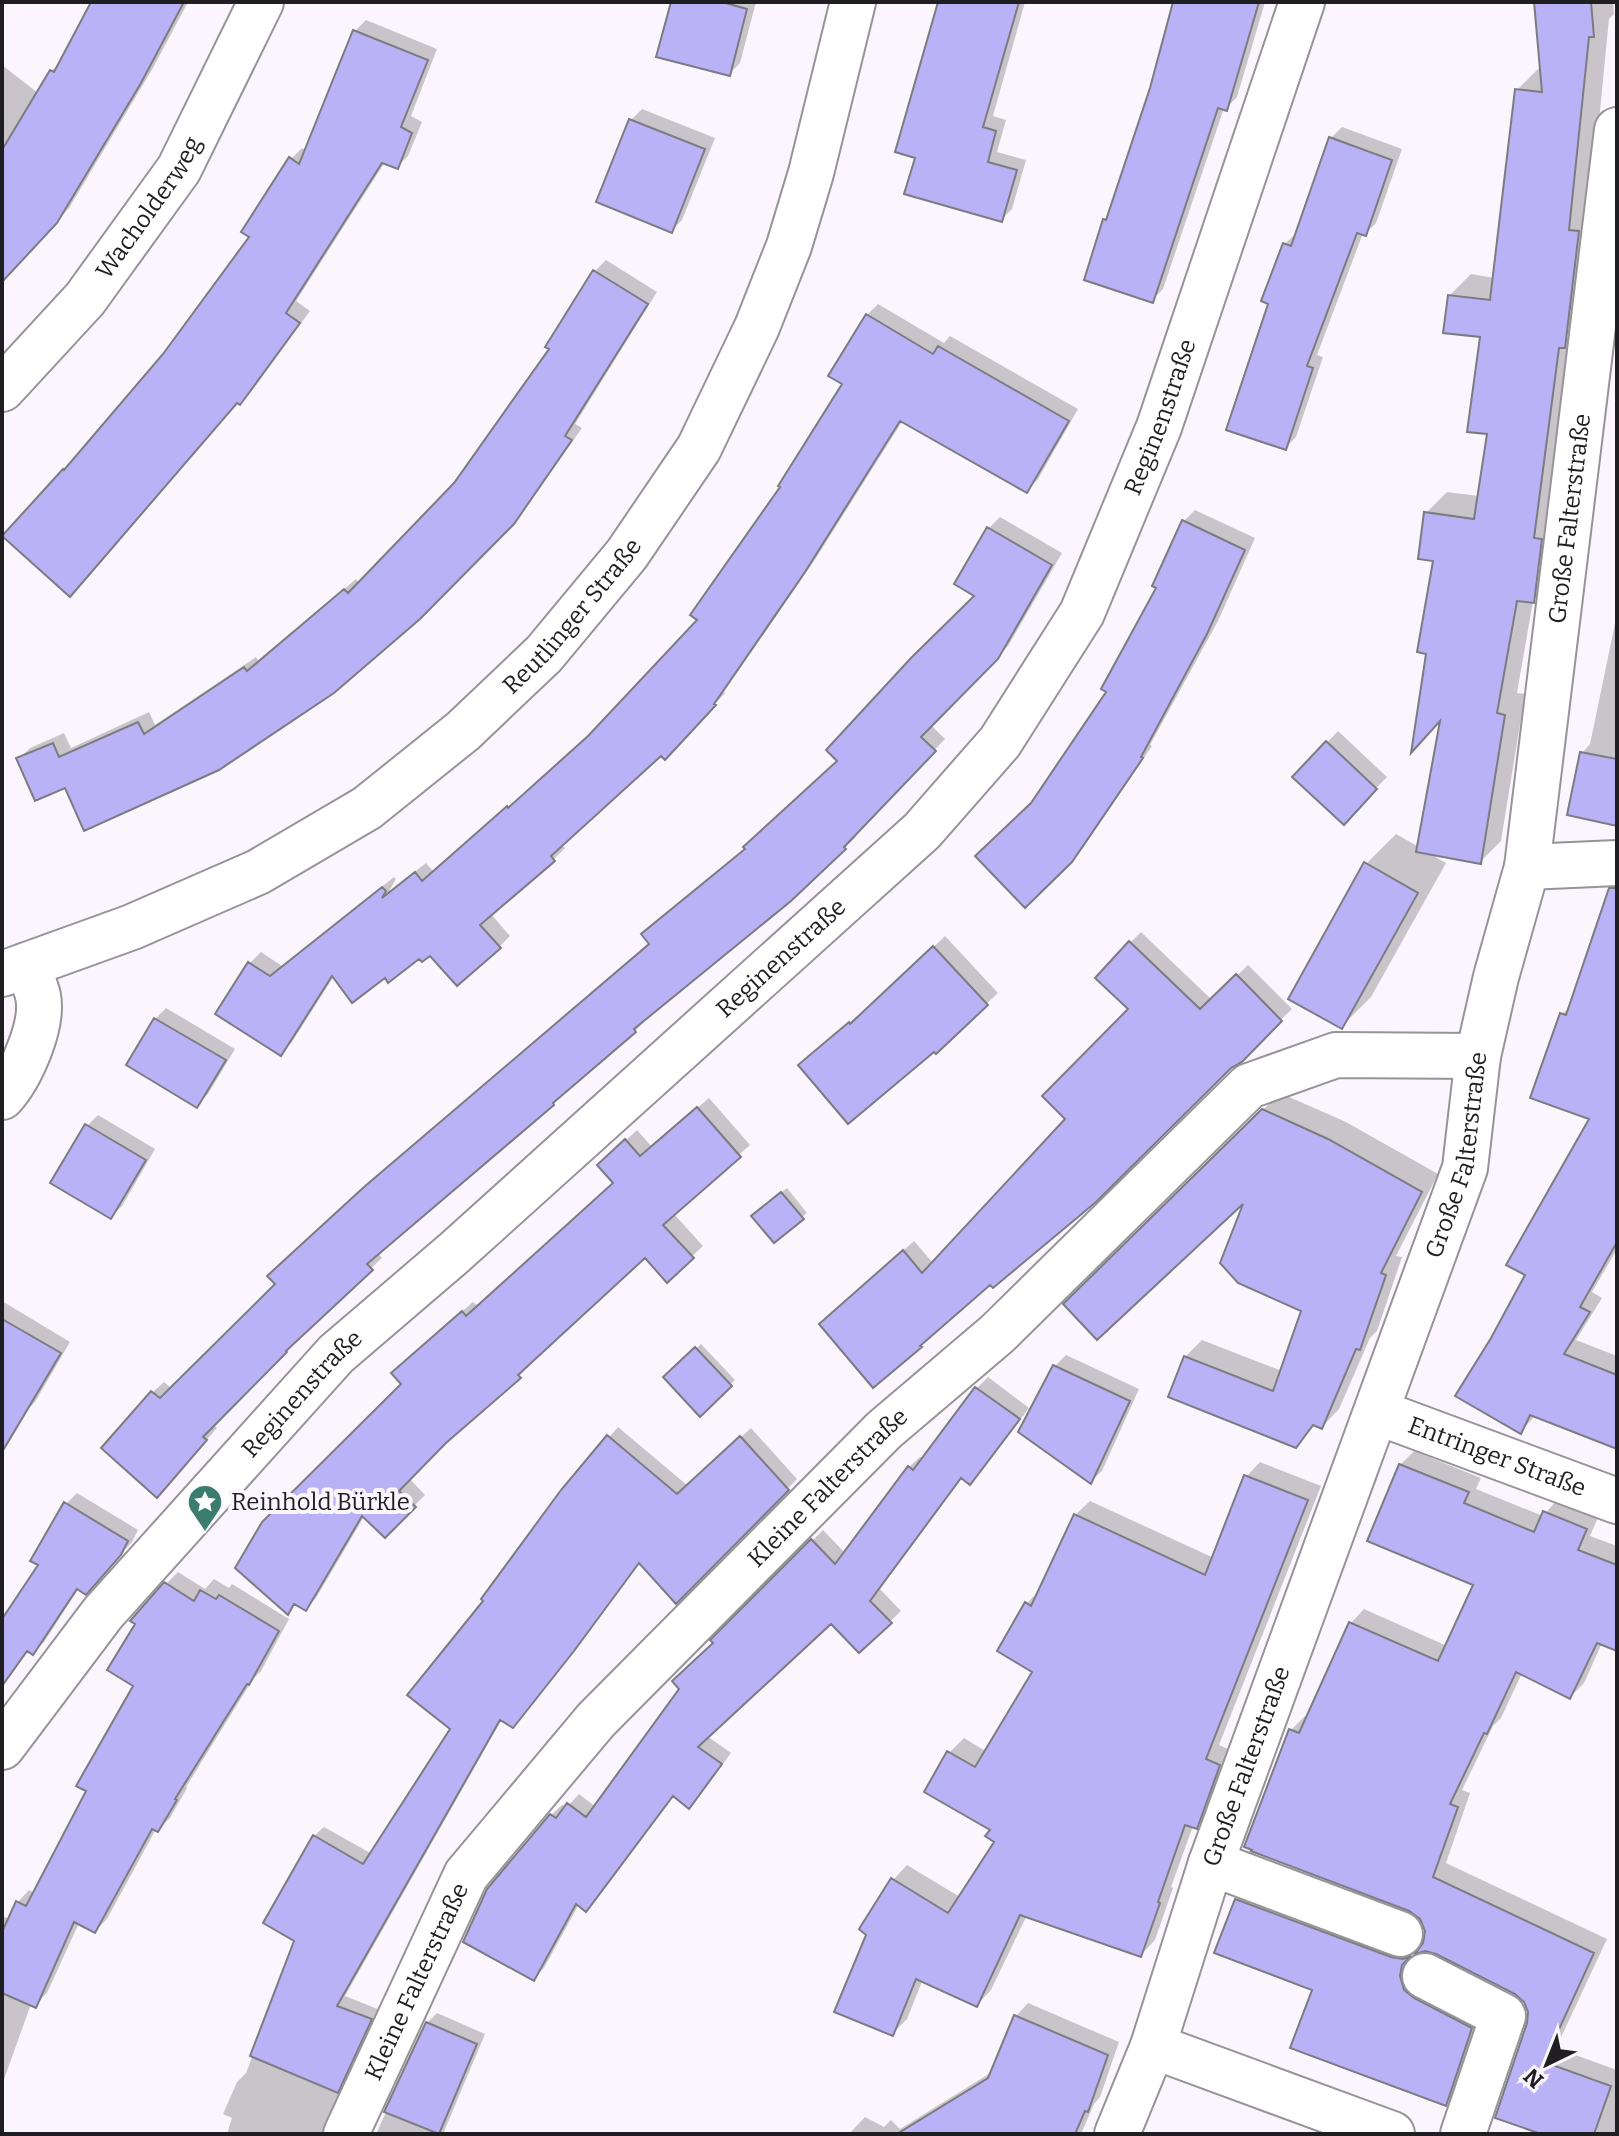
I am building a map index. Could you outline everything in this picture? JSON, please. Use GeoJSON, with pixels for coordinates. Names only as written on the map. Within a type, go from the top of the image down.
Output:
{"type":"FeatureCollection","features":[{"type":"Feature","properties":{"kind":"street","name":"Wacholderweg"},"geometry":{"type":"LineString","coordinates":[[2,389],[85,299],[179,169],[261,2]]}},
{"type":"Feature","properties":{"kind":"street","name":"Reutlinger Straße"},"geometry":{"type":"LineString","coordinates":[[14,970],[132,927],[258,872],[367,808],[463,731],[544,654],[627,554],[699,448],[757,327],[789,246],[811,173],[853,2]]}},
{"type":"Feature","properties":{"kind":"street","name":"Reginenstraße"},"geometry":{"type":"LineString","coordinates":[[2,1747],[103,1613],[336,1354],[454,1253],[912,841],[1000,742],[1082,613],[1153,441],[1302,2]]}},
{"type":"Feature","properties":{"kind":"street","name":"Große Falterstraße"},"geometry":{"type":"LineString","coordinates":[[1117,2134],[1153,2046],[1211,1863],[1465,1168],[1478,1056],[1496,977],[1527,867],[1617,130]]}},
{"type":"Feature","properties":{"kind":"street"},"geometry":{"type":"LineString","coordinates":[[1527,867],[1617,863]]}},
{"type":"Feature","properties":{"kind":"street"},"geometry":{"type":"LineString","coordinates":[[2,1097],[11,1087],[35,1037],[38,998],[14,970]]}},
{"type":"Feature","properties":{"kind":"street","name":"Kleine Falterstraße"},"geometry":{"type":"LineString","coordinates":[[346,2134],[466,1875],[596,1720],[884,1430],[997,1334],[1249,1086],[1336,1055],[1478,1056]]}},
{"type":"Feature","properties":{"kind":"street","name":"Entringer Straße"},"geometry":{"type":"LineString","coordinates":[[1377,1412],[1617,1501]]}},
{"type":"Feature","properties":{"kind":"street"},"geometry":{"type":"LineString","coordinates":[[1211,1863],[1400,1934]]}},
{"type":"Feature","properties":{"kind":"street"},"geometry":{"type":"LineString","coordinates":[[1425,1976],[1503,2016],[1463,2134]]}},
{"type":"Feature","properties":{"kind":"street"},"geometry":{"type":"LineString","coordinates":[[1153,2046],[1392,2134]]}},
{"type":"Feature","properties":{"kind":"building"},"geometry":{"type":"Polygon","coordinates":[[[91,2],[184,2],[141,83],[57,223],[2,282],[2,150],[50,70],[54,72],[91,2]]]}},
{"type":"Feature","properties":{"kind":"building"},"geometry":{"type":"Polygon","coordinates":[[[671,2],[722,2],[747,9],[730,76],[656,57],[671,2]]]}},
{"type":"Feature","properties":{"kind":"building"},"geometry":{"type":"Polygon","coordinates":[[[938,2],[1019,2],[983,127],[996,131],[988,162],[1017,170],[1002,222],[904,194],[915,158],[895,152],[938,2]]]}},
{"type":"Feature","properties":{"kind":"building"},"geometry":{"type":"Polygon","coordinates":[[[1173,2],[1259,2],[1227,111],[1218,108],[1153,303],[1084,280],[1150,88],[1173,2]]]}},
{"type":"Feature","properties":{"kind":"building"},"geometry":{"type":"Polygon","coordinates":[[[1534,2],[1591,2],[1594,37],[1589,37],[1569,230],[1579,231],[1565,348],[1559,348],[1534,538],[1542,539],[1534,603],[1517,601],[1497,713],[1505,715],[1481,864],[1416,852],[1440,721],[1411,753],[1426,654],[1417,652],[1433,561],[1418,559],[1424,512],[1474,519],[1487,434],[1467,432],[1480,337],[1443,333],[1448,295],[1490,300],[1515,89],[1542,92],[1534,2]]]}},
{"type":"Feature","properties":{"kind":"building"},"geometry":{"type":"Polygon","coordinates":[[[353,30],[428,60],[401,127],[412,133],[398,169],[382,163],[286,313],[300,323],[240,405],[237,403],[70,597],[2,536],[64,470],[163,354],[249,237],[241,232],[289,157],[299,164],[353,30]]]}},
{"type":"Feature","properties":{"kind":"building"},"geometry":{"type":"Polygon","coordinates":[[[629,119],[705,149],[672,233],[596,202],[629,119]]]}},
{"type":"Feature","properties":{"kind":"building"},"geometry":{"type":"Polygon","coordinates":[[[1329,137],[1392,160],[1366,236],[1357,233],[1307,366],[1313,368],[1286,450],[1226,430],[1268,304],[1261,301],[1283,243],[1291,246],[1329,137]]]}},
{"type":"Feature","properties":{"kind":"building"},"geometry":{"type":"Polygon","coordinates":[[[593,270],[648,304],[565,436],[572,440],[514,524],[420,619],[334,693],[219,770],[84,831],[65,788],[35,801],[16,758],[53,743],[59,757],[138,722],[144,734],[244,667],[247,671],[344,589],[348,593],[454,483],[549,349],[545,347],[593,270]]]}},
{"type":"Feature","properties":{"kind":"building"},"geometry":{"type":"Polygon","coordinates":[[[866,314],[933,354],[938,346],[1069,421],[1027,493],[900,421],[716,705],[665,760],[661,756],[551,856],[555,861],[480,925],[501,948],[457,986],[430,956],[422,962],[419,959],[388,983],[385,978],[352,1003],[332,976],[281,1056],[215,1014],[248,962],[270,976],[382,887],[386,891],[382,898],[415,872],[422,881],[588,736],[697,620],[690,615],[780,487],[842,384],[828,376],[866,314]]]}},
{"type":"Feature","properties":{"kind":"building"},"geometry":{"type":"Polygon","coordinates":[[[1182,520],[1245,550],[1207,634],[1143,758],[1072,862],[1025,908],[975,856],[1031,803],[1106,692],[1101,689],[1156,588],[1152,586],[1182,520]]]}},
{"type":"Feature","properties":{"kind":"building"},"geometry":{"type":"Polygon","coordinates":[[[987,527],[1052,565],[998,659],[921,737],[936,751],[844,847],[846,849],[791,901],[634,1029],[636,1032],[554,1105],[367,1264],[373,1270],[286,1351],[203,1437],[207,1440],[157,1498],[101,1448],[151,1391],[160,1398],[275,1284],[267,1276],[364,1187],[649,944],[641,934],[745,849],[743,847],[837,761],[826,750],[911,658],[974,596],[954,584],[987,527]]]}},
{"type":"Feature","properties":{"kind":"building"},"geometry":{"type":"Polygon","coordinates":[[[1326,741],[1377,789],[1344,825],[1292,777],[1326,741]]]}},
{"type":"Feature","properties":{"kind":"building"},"geometry":{"type":"Polygon","coordinates":[[[1580,752],[1617,759],[1617,826],[1567,815],[1580,752]]]}},
{"type":"Feature","properties":{"kind":"building"},"geometry":{"type":"Polygon","coordinates":[[[1364,862],[1418,893],[1342,1029],[1288,999],[1364,862]]]}},
{"type":"Feature","properties":{"kind":"building"},"geometry":{"type":"Polygon","coordinates":[[[1609,888],[1617,888],[1617,1242],[1580,1307],[1590,1312],[1564,1354],[1617,1375],[1617,1449],[1530,1415],[1521,1434],[1455,1396],[1525,1275],[1506,1265],[1589,1119],[1530,1098],[1560,1013],[1566,1015],[1609,888]]]}},
{"type":"Feature","properties":{"kind":"building"},"geometry":{"type":"Polygon","coordinates":[[[1129,941],[1200,1009],[1236,974],[1282,1021],[1096,1202],[993,1288],[990,1285],[873,1388],[819,1324],[903,1250],[922,1273],[1065,1119],[1042,1096],[1128,1009],[1095,978],[1129,941]]]}},
{"type":"Feature","properties":{"kind":"building"},"geometry":{"type":"Polygon","coordinates":[[[933,946],[988,1005],[936,1054],[934,1052],[848,1124],[798,1065],[850,1024],[933,946]]]}},
{"type":"Feature","properties":{"kind":"building"},"geometry":{"type":"Polygon","coordinates":[[[154,1018],[226,1060],[197,1108],[126,1065],[154,1018]]]}},
{"type":"Feature","properties":{"kind":"building"},"geometry":{"type":"Polygon","coordinates":[[[697,1107],[741,1157],[663,1225],[694,1258],[667,1283],[645,1258],[518,1375],[521,1378],[446,1443],[399,1491],[416,1507],[385,1538],[362,1516],[306,1611],[294,1604],[288,1615],[235,1568],[262,1522],[401,1384],[391,1373],[462,1311],[466,1316],[613,1183],[597,1165],[625,1139],[640,1156],[697,1107]]]}},
{"type":"Feature","properties":{"kind":"building"},"geometry":{"type":"Polygon","coordinates":[[[1262,1109],[1328,1139],[1422,1192],[1381,1273],[1386,1275],[1360,1350],[1356,1349],[1322,1429],[1313,1425],[1296,1448],[1168,1397],[1184,1356],[1273,1391],[1301,1311],[1238,1283],[1220,1263],[1243,1204],[1097,1340],[1063,1304],[1262,1109]]]}},
{"type":"Feature","properties":{"kind":"building"},"geometry":{"type":"Polygon","coordinates":[[[85,1124],[146,1160],[111,1219],[50,1183],[85,1124]]]}},
{"type":"Feature","properties":{"kind":"building"},"geometry":{"type":"Polygon","coordinates":[[[781,1192],[804,1219],[774,1243],[751,1216],[781,1192]]]}},
{"type":"Feature","properties":{"kind":"building"},"geometry":{"type":"Polygon","coordinates":[[[2,1319],[61,1353],[2,1452],[2,1319]]]}},
{"type":"Feature","properties":{"kind":"building"},"geometry":{"type":"Polygon","coordinates":[[[695,1347],[732,1386],[700,1417],[663,1377],[695,1347]]]}},
{"type":"Feature","properties":{"kind":"building"},"geometry":{"type":"Polygon","coordinates":[[[1053,1365],[1130,1401],[1091,1484],[1018,1432],[1053,1365]]]}},
{"type":"Feature","properties":{"kind":"building"},"geometry":{"type":"Polygon","coordinates":[[[975,1387],[1020,1419],[970,1485],[961,1478],[870,1601],[892,1623],[859,1653],[831,1624],[698,1747],[722,1764],[689,1809],[673,1796],[586,1912],[576,1904],[534,1981],[463,1942],[487,1889],[550,1814],[556,1818],[567,1803],[586,1817],[679,1689],[672,1681],[713,1643],[710,1640],[811,1539],[835,1564],[908,1466],[913,1470],[975,1387]]]}},
{"type":"Feature","properties":{"kind":"building"},"geometry":{"type":"Polygon","coordinates":[[[607,1435],[677,1494],[740,1436],[789,1490],[676,1604],[639,1563],[513,1728],[500,1720],[337,2006],[372,2019],[338,2093],[250,2056],[294,1941],[263,1923],[313,1835],[363,1864],[450,1729],[407,1695],[483,1601],[481,1599],[561,1490],[607,1435]]]}},
{"type":"Feature","properties":{"kind":"building"},"geometry":{"type":"Polygon","coordinates":[[[1399,1464],[1469,1492],[1464,1503],[1534,1532],[1543,1511],[1587,1529],[1578,1550],[1617,1565],[1617,1651],[1597,1643],[1570,1699],[1516,1672],[1450,1804],[1458,1807],[1433,1877],[1594,1953],[1544,2062],[1611,2086],[1594,2134],[1541,2134],[1495,2118],[1527,2023],[1528,2012],[1524,2002],[1515,1994],[1436,1954],[1425,1951],[1415,1954],[1423,1943],[1425,1931],[1420,1919],[1409,1911],[1244,1847],[1289,1729],[1299,1733],[1349,1622],[1438,1661],[1473,1585],[1367,1541],[1399,1464]]]}},
{"type":"Feature","properties":{"kind":"building"},"geometry":{"type":"Polygon","coordinates":[[[1244,1475],[1308,1500],[1206,1759],[1220,1765],[1197,1829],[1185,1825],[1141,1957],[1020,1915],[977,2007],[916,1979],[893,2036],[834,2012],[866,1935],[859,1929],[891,1878],[948,1913],[994,1842],[985,1836],[990,1830],[924,1792],[947,1751],[975,1767],[1032,1672],[997,1651],[1025,1602],[1031,1606],[1074,1514],[1205,1575],[1244,1475]]]}},
{"type":"Feature","properties":{"kind":"building"},"geometry":{"type":"Polygon","coordinates":[[[64,1502],[128,1541],[121,1555],[86,1595],[77,1589],[33,1655],[27,1651],[2,1686],[2,1619],[38,1565],[30,1561],[64,1502]]]}},
{"type":"Feature","properties":{"kind":"building"},"geometry":{"type":"Polygon","coordinates":[[[164,1582],[194,1601],[200,1590],[216,1599],[219,1595],[279,1631],[249,1685],[175,1799],[158,1832],[152,1829],[95,1933],[74,1922],[36,2008],[2,1993],[2,1932],[16,1901],[26,1906],[86,1791],[76,1786],[133,1686],[107,1670],[135,1624],[130,1621],[164,1582]]]}},
{"type":"Feature","properties":{"kind":"building"},"geometry":{"type":"Polygon","coordinates":[[[1235,1899],[1391,1957],[1403,1959],[1411,1956],[1402,1965],[1400,1976],[1404,1990],[1472,2028],[1446,2106],[1290,2048],[1312,1990],[1214,1953],[1235,1899]]]}},
{"type":"Feature","properties":{"kind":"building"},"geometry":{"type":"Polygon","coordinates":[[[1014,2015],[1108,2055],[1088,2112],[1085,2111],[1075,2134],[897,2134],[988,2078],[1014,2015]]]}},
{"type":"Feature","properties":{"kind":"building"},"geometry":{"type":"Polygon","coordinates":[[[426,2022],[477,2044],[439,2134],[384,2112],[426,2022]]]}},
{"type":"Feature","properties":{"kind":"place","name":"Reinhold Bürkle"},"geometry":{"type":"Point","coordinates":[205,1533]}}]}
